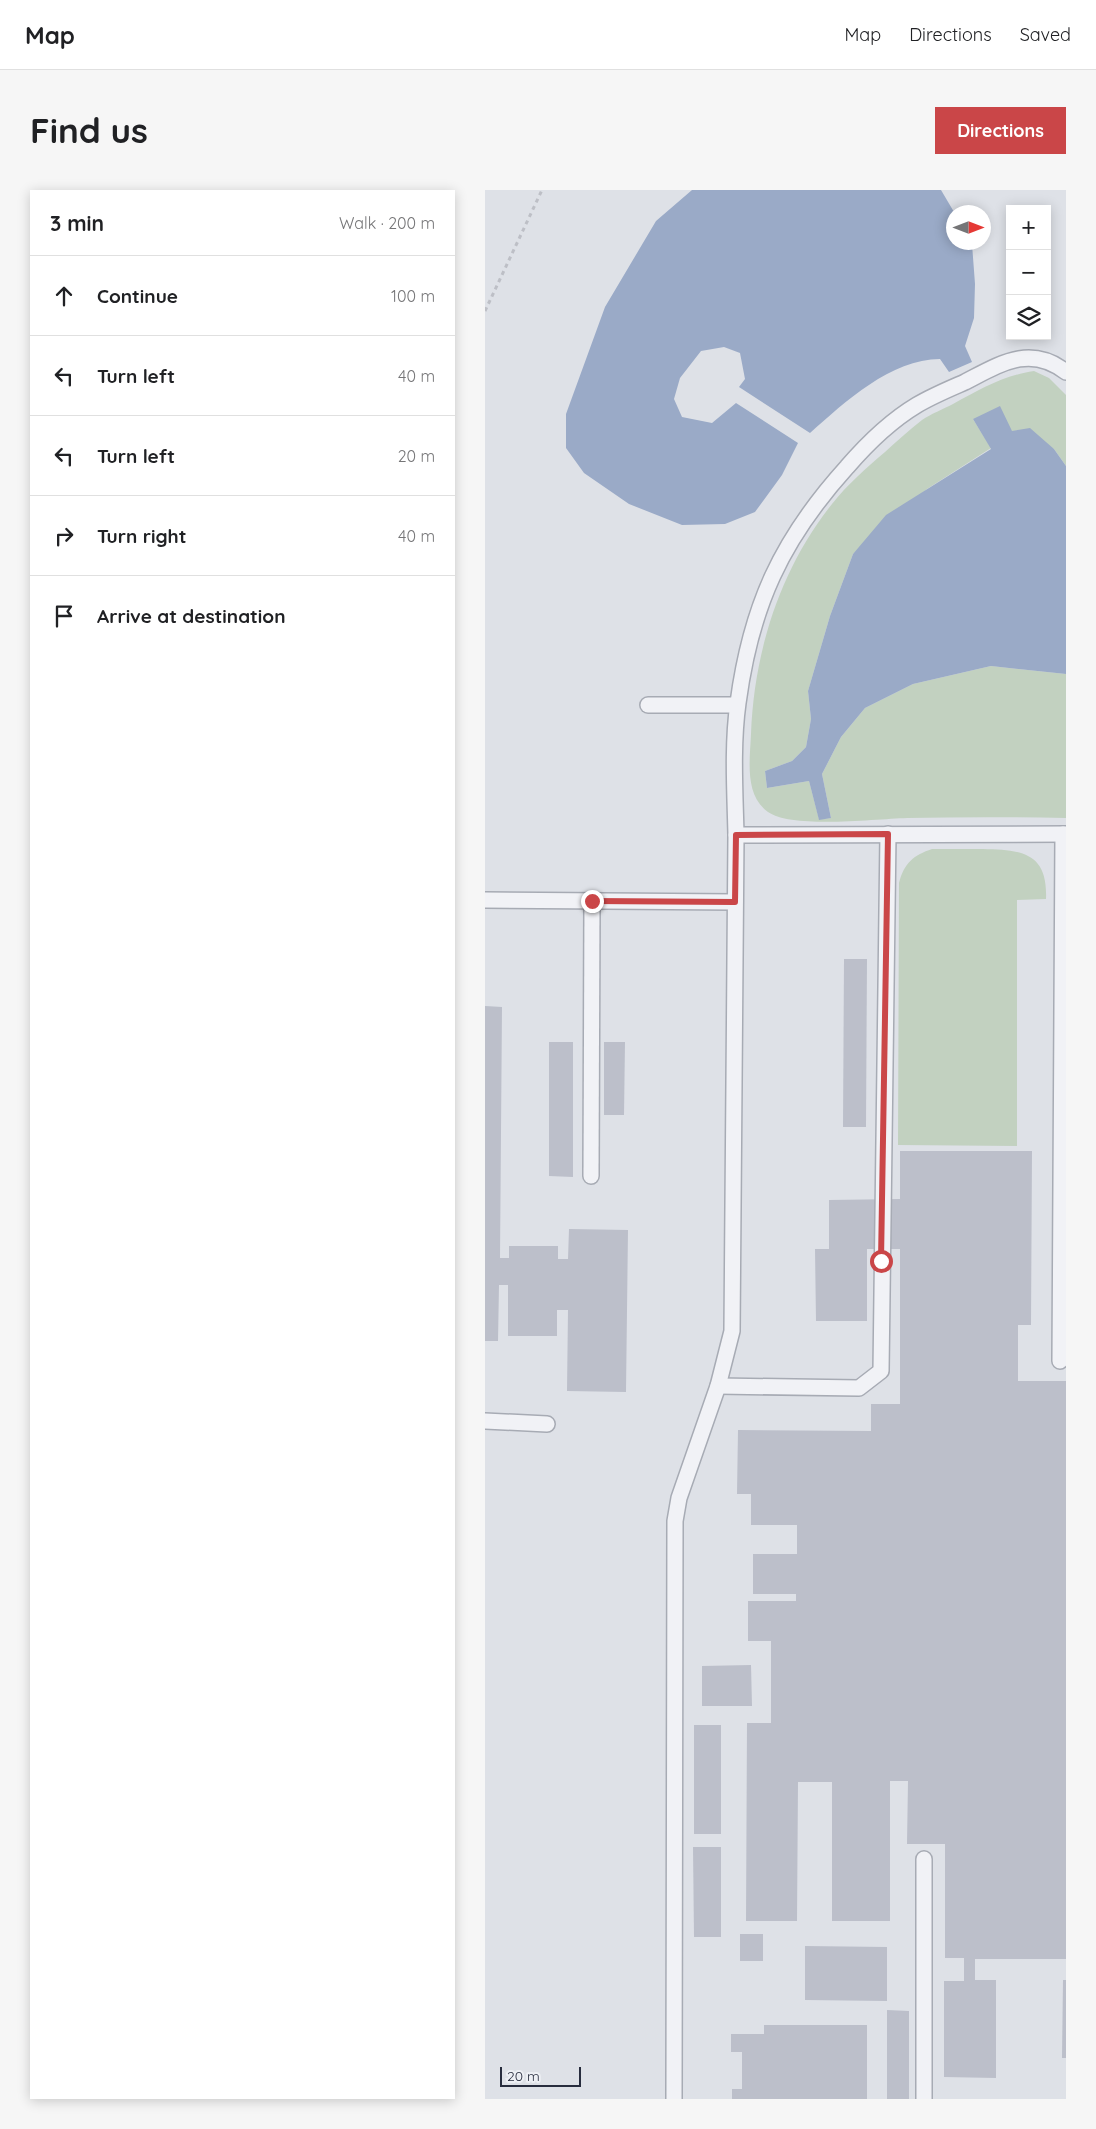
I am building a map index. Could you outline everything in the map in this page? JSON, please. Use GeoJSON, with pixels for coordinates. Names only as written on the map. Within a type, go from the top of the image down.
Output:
{"type":"FeatureCollection","features":[{"type":"Feature","properties":{"kind":"lane"},"geometry":{"type":"LineString","coordinates":[[674,2099],[675,1521],[679,1498],[718,1386],[732,1332],[735,760],[737,704],[747,646],[758,608],[784,550],[818,499],[866,445],[917,405],[1006,362],[1035,357],[1058,366],[1066,372]]}},
{"type":"Feature","properties":{"kind":"lane"},"geometry":{"type":"LineString","coordinates":[[648,705],[737,704]]}},
{"type":"Feature","properties":{"kind":"lane"},"geometry":{"type":"LineString","coordinates":[[718,1386],[859,1388],[881,1371],[888,834]]}},
{"type":"Feature","properties":{"kind":"lane"},"geometry":{"type":"LineString","coordinates":[[736,835],[1065,834],[1064,1162],[1060,1361]]}},
{"type":"Feature","properties":{"kind":"lane"},"geometry":{"type":"LineString","coordinates":[[485,900],[735,902]]}},
{"type":"Feature","properties":{"kind":"lane"},"geometry":{"type":"LineString","coordinates":[[591,1176],[592,901]]}},
{"type":"Feature","properties":{"kind":"lane"},"geometry":{"type":"LineString","coordinates":[[485,1421],[547,1424]]}},
{"type":"Feature","properties":{"kind":"lane"},"geometry":{"type":"LineString","coordinates":[[924,1859],[924,2099]]}},
{"type":"Feature","properties":{"kind":"path"},"geometry":{"type":"LineString","coordinates":[[485,311],[543,190]]}},
{"type":"Feature","properties":{"kind":"green space"},"geometry":{"type":"Polygon","coordinates":[[[1034,371],[1049,378],[1066,395],[1066,466],[1054,449],[1012,431],[973,419],[991,448],[927,489],[853,554],[830,616],[808,691],[811,719],[806,747],[792,761],[765,771],[767,788],[809,781],[819,819],[831,818],[822,774],[841,737],[865,708],[913,684],[991,666],[1066,674],[1066,818],[907,818],[814,822],[780,817],[768,812],[760,805],[755,796],[750,776],[753,703],[764,642],[773,613],[784,584],[814,529],[850,483],[922,420],[992,384],[1012,376],[1034,371]]]}},
{"type":"Feature","properties":{"kind":"green space"},"geometry":{"type":"Polygon","coordinates":[[[932,849],[983,849],[1020,853],[1037,863],[1042,872],[1046,899],[1017,900],[1017,1146],[898,1145],[899,883],[907,865],[915,857],[932,849]]]}},
{"type":"Feature","properties":{"kind":"water"},"geometry":{"type":"Polygon","coordinates":[[[692,190],[941,190],[950,205],[946,205],[946,250],[972,250],[975,284],[974,318],[965,346],[972,362],[949,372],[940,359],[904,366],[870,384],[838,408],[810,433],[739,387],[745,379],[740,353],[724,347],[701,351],[680,378],[674,399],[682,417],[712,423],[736,403],[798,443],[782,475],[755,512],[725,524],[682,525],[629,504],[584,473],[566,448],[566,414],[605,307],[656,221],[692,190]]]}},
{"type":"Feature","properties":{"kind":"water"},"geometry":{"type":"Polygon","coordinates":[[[1000,406],[1012,431],[1030,428],[1054,449],[1066,466],[1066,674],[991,666],[913,684],[865,708],[841,737],[822,774],[831,818],[819,820],[809,781],[767,788],[765,771],[792,761],[806,747],[811,719],[808,691],[830,616],[853,554],[886,515],[991,449],[973,419],[1000,406]]]}},
{"type":"Feature","properties":{"kind":"building"},"geometry":{"type":"Polygon","coordinates":[[[844,959],[867,959],[866,1127],[843,1127],[844,959]]]}},
{"type":"Feature","properties":{"kind":"building"},"geometry":{"type":"Polygon","coordinates":[[[485,1006],[502,1007],[500,1258],[509,1258],[509,1246],[558,1246],[558,1259],[568,1259],[569,1229],[628,1230],[626,1392],[567,1391],[568,1310],[557,1310],[557,1336],[508,1336],[508,1285],[499,1285],[498,1341],[485,1341],[485,1006]]]}},
{"type":"Feature","properties":{"kind":"building"},"geometry":{"type":"Polygon","coordinates":[[[549,1042],[573,1042],[573,1177],[549,1176],[549,1042]]]}},
{"type":"Feature","properties":{"kind":"building"},"geometry":{"type":"Polygon","coordinates":[[[604,1042],[625,1042],[624,1115],[604,1115],[604,1042]]]}},
{"type":"Feature","properties":{"kind":"building"},"geometry":{"type":"Polygon","coordinates":[[[900,1151],[1032,1151],[1031,1325],[1018,1325],[1018,1381],[1066,1381],[1066,1959],[975,1959],[975,1980],[996,1980],[996,2078],[944,2077],[944,1981],[964,1981],[964,1958],[945,1958],[945,1844],[907,1844],[908,1781],[890,1781],[890,1921],[832,1921],[832,1782],[798,1782],[797,1921],[746,1921],[747,1723],[771,1723],[771,1641],[748,1641],[748,1601],[796,1601],[796,1594],[753,1594],[753,1554],[797,1554],[797,1525],[751,1525],[751,1494],[737,1494],[738,1430],[871,1431],[871,1404],[900,1404],[900,1249],[867,1249],[867,1321],[816,1321],[815,1249],[829,1249],[829,1200],[900,1199],[900,1151]]]}},
{"type":"Feature","properties":{"kind":"building"},"geometry":{"type":"Polygon","coordinates":[[[751,1665],[752,1706],[702,1706],[702,1666],[751,1665]]]}},
{"type":"Feature","properties":{"kind":"building"},"geometry":{"type":"Polygon","coordinates":[[[694,1725],[721,1725],[721,1834],[694,1834],[694,1725]]]}},
{"type":"Feature","properties":{"kind":"building"},"geometry":{"type":"Polygon","coordinates":[[[693,1847],[721,1847],[721,1937],[694,1937],[693,1847]]]}},
{"type":"Feature","properties":{"kind":"building"},"geometry":{"type":"Polygon","coordinates":[[[740,1934],[763,1934],[763,1961],[740,1961],[740,1934]]]}},
{"type":"Feature","properties":{"kind":"building"},"geometry":{"type":"Polygon","coordinates":[[[805,1946],[887,1947],[887,2001],[805,2000],[805,1946]]]}},
{"type":"Feature","properties":{"kind":"building"},"geometry":{"type":"Polygon","coordinates":[[[1063,1980],[1066,1980],[1066,2058],[1062,2058],[1063,1980]]]}},
{"type":"Feature","properties":{"kind":"building"},"geometry":{"type":"Polygon","coordinates":[[[887,2010],[909,2011],[909,2099],[887,2099],[887,2010]]]}},
{"type":"Feature","properties":{"kind":"building"},"geometry":{"type":"Polygon","coordinates":[[[764,2025],[867,2025],[867,2099],[732,2099],[732,2089],[742,2089],[742,2052],[731,2052],[731,2034],[764,2034],[764,2025]]]}},
{"type":"Feature","properties":{"kind":"route"},"geometry":{"type":"LineString","coordinates":[[592,901],[735,902],[736,835],[888,834],[881,1261]]}}]}
